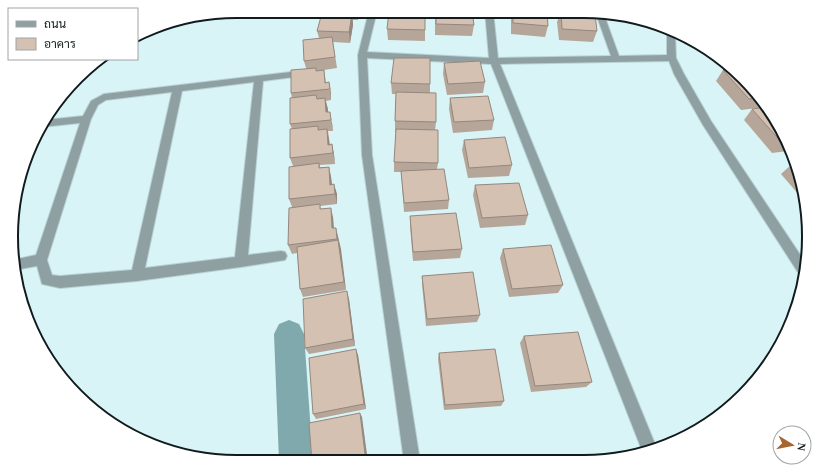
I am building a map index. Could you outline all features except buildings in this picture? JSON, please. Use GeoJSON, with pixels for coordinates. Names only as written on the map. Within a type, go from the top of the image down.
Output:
{"type":"FeatureCollection","features":[{"type":"Feature","properties":{"kind":"street"},"geometry":{"type":"LineString","coordinates":[[371,18],[362,54],[367,155],[411,455]]}},
{"type":"Feature","properties":{"kind":"street"},"geometry":{"type":"LineString","coordinates":[[489,18],[494,61],[648,445]]}},
{"type":"Feature","properties":{"kind":"street"},"geometry":{"type":"LineString","coordinates":[[601,18],[616,59]]}},
{"type":"Feature","properties":{"kind":"street"},"geometry":{"type":"LineString","coordinates":[[670,36],[672,58],[678,74],[707,123],[800,265]]}},
{"type":"Feature","properties":{"kind":"street"},"geometry":{"type":"LineString","coordinates":[[362,54],[494,61],[672,58]]}},
{"type":"Feature","properties":{"kind":"street"},"geometry":{"type":"LineString","coordinates":[[281,256],[137,275],[60,282],[47,280],[41,260],[86,119],[94,103],[104,97],[291,75]]}},
{"type":"Feature","properties":{"kind":"street"},"geometry":{"type":"LineString","coordinates":[[241,262],[259,79]]}},
{"type":"Feature","properties":{"kind":"street"},"geometry":{"type":"LineString","coordinates":[[137,275],[178,88]]}},
{"type":"Feature","properties":{"kind":"street"},"geometry":{"type":"LineString","coordinates":[[50,123],[86,119]]}},
{"type":"Feature","properties":{"kind":"street"},"geometry":{"type":"LineString","coordinates":[[20,264],[41,260]]}},
{"type":"Feature","properties":{"kind":"waterway"},"geometry":{"type":"LineString","coordinates":[[289,334],[296,455]]}}]}
